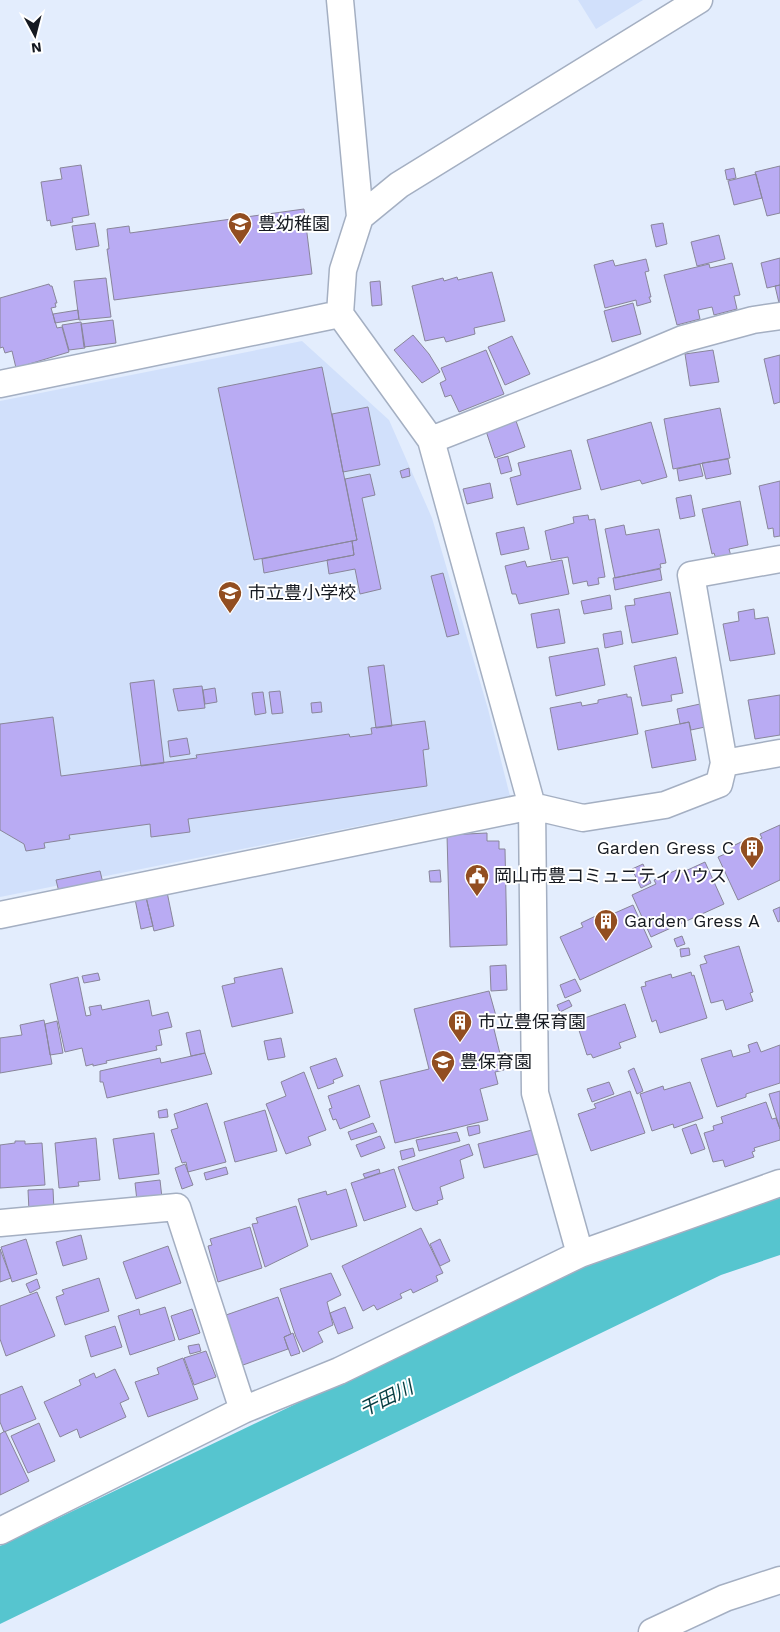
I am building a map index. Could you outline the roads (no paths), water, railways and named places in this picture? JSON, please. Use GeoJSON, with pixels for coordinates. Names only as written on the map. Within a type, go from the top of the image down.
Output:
{"type":"FeatureCollection","features":[{"type":"Feature","properties":{"kind":"street"},"geometry":{"type":"LineString","coordinates":[[340,0],[360,217],[343,270],[340,314],[431,440],[532,806],[535,1093],[580,1254]]}},
{"type":"Feature","properties":{"kind":"street"},"geometry":{"type":"LineString","coordinates":[[360,217],[399,185],[699,0]]}},
{"type":"Feature","properties":{"kind":"street"},"geometry":{"type":"LineString","coordinates":[[0,384],[340,314]]}},
{"type":"Feature","properties":{"kind":"street"},"geometry":{"type":"LineString","coordinates":[[431,440],[683,339],[753,320],[780,316]]}},
{"type":"Feature","properties":{"kind":"street"},"geometry":{"type":"LineString","coordinates":[[0,915],[532,806],[583,818],[666,805],[719,784],[724,763],[691,575],[780,559]]}},
{"type":"Feature","properties":{"kind":"street"},"geometry":{"type":"LineString","coordinates":[[724,763],[780,753]]}},
{"type":"Feature","properties":{"kind":"street"},"geometry":{"type":"LineString","coordinates":[[0,1531],[243,1410],[339,1371],[580,1254],[780,1183]]}},
{"type":"Feature","properties":{"kind":"street"},"geometry":{"type":"LineString","coordinates":[[0,1223],[177,1208],[243,1410]]}},
{"type":"Feature","properties":{"kind":"street"},"geometry":{"type":"LineString","coordinates":[[652,1632],[726,1598],[780,1580]]}},
{"type":"Feature","properties":{"kind":"water","name":"干田川"},"geometry":{"type":"Polygon","coordinates":[[[780,1184],[780,1255],[721,1275],[0,1624],[0,1546],[691,1214],[780,1184]]]}},
{"type":"Feature","properties":{"kind":"place","name":"豊幼稚園"},"geometry":{"type":"Point","coordinates":[240,245]}},
{"type":"Feature","properties":{"kind":"place","name":"市立豊小学校"},"geometry":{"type":"Point","coordinates":[230,614]}},
{"type":"Feature","properties":{"kind":"place","name":"Garden Gress C"},"geometry":{"type":"Point","coordinates":[752,869]}},
{"type":"Feature","properties":{"kind":"place","name":"岡山市豊コミュニティハウス"},"geometry":{"type":"Point","coordinates":[477,897]}},
{"type":"Feature","properties":{"kind":"place","name":"Garden Gress A"},"geometry":{"type":"Point","coordinates":[606,942]}},
{"type":"Feature","properties":{"kind":"place","name":"市立豊保育園"},"geometry":{"type":"Point","coordinates":[460,1043]}},
{"type":"Feature","properties":{"kind":"place","name":"豊保育園"},"geometry":{"type":"Point","coordinates":[443,1083]}}]}
